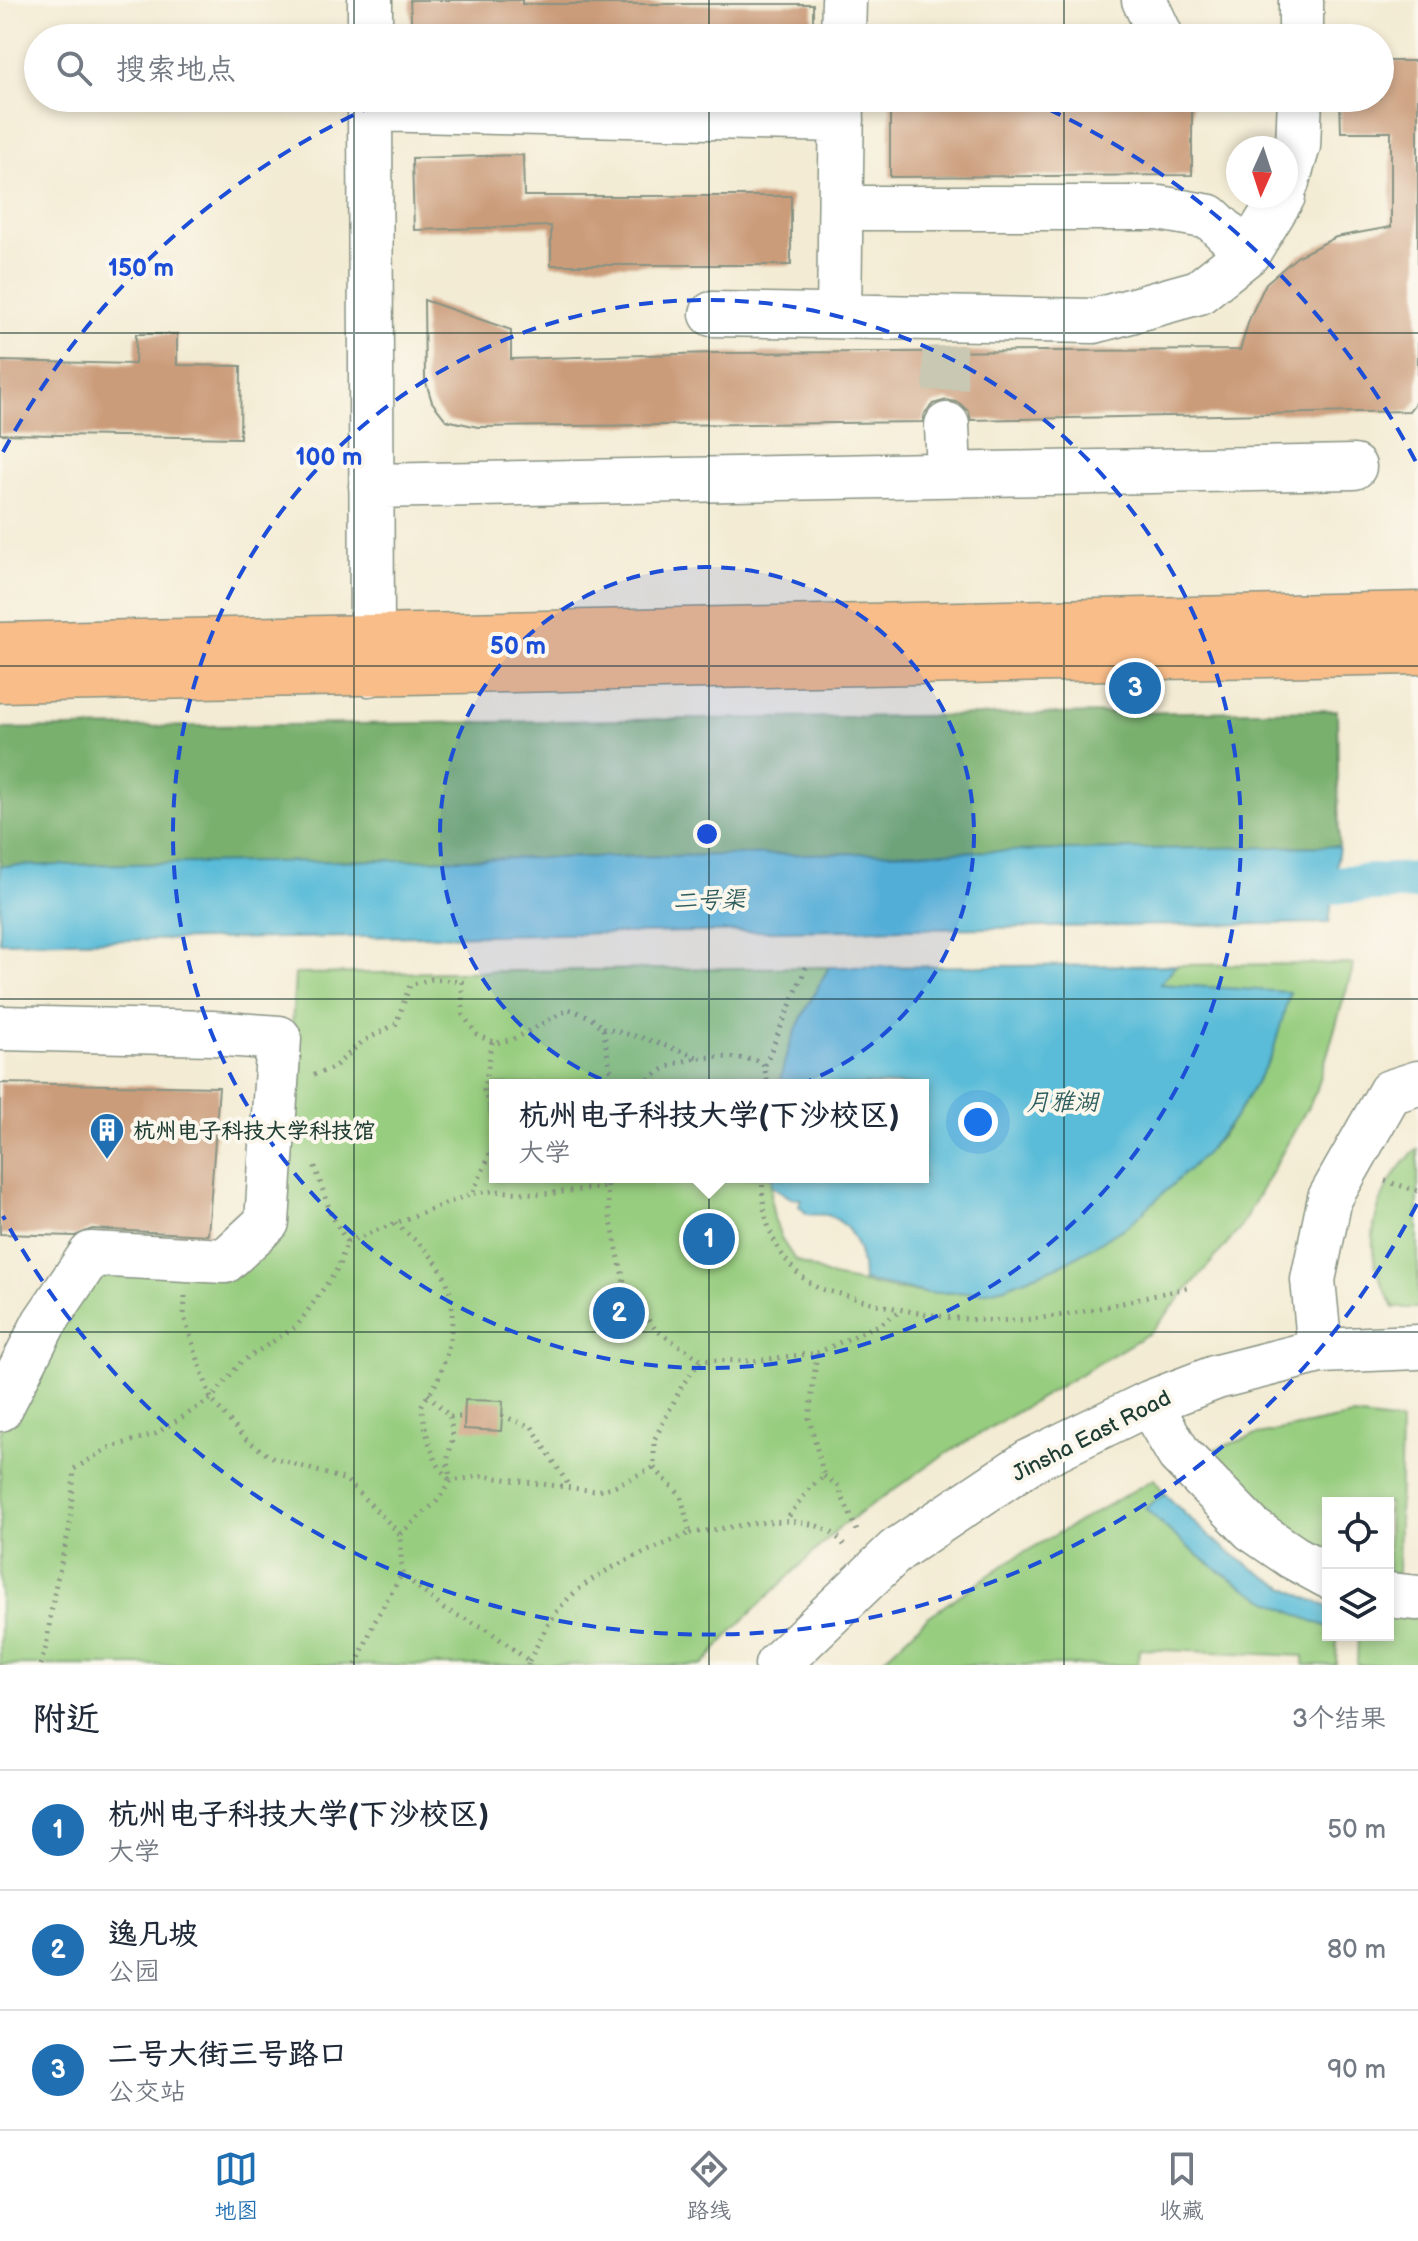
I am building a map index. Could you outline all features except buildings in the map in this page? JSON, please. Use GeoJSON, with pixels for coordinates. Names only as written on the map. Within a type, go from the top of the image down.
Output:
{"type":"FeatureCollection","features":[{"type":"Feature","properties":{"kind":"main road"},"geometry":{"type":"LineString","coordinates":[[0,680],[370,656],[1418,614]]}},
{"type":"Feature","properties":{"kind":"main road"},"geometry":{"type":"LineString","coordinates":[[0,645],[370,656],[1418,652]]}},
{"type":"Feature","properties":{"kind":"street"},"geometry":{"type":"LineString","coordinates":[[370,0],[370,24]]}},
{"type":"Feature","properties":{"kind":"street"},"geometry":{"type":"LineString","coordinates":[[843,24],[844,0]]}},
{"type":"Feature","properties":{"kind":"street"},"geometry":{"type":"LineString","coordinates":[[1144,0],[1155,24]]}},
{"type":"Feature","properties":{"kind":"street"},"geometry":{"type":"LineString","coordinates":[[1301,0],[1301,24]]}},
{"type":"Feature","properties":{"kind":"street"},"geometry":{"type":"LineString","coordinates":[[370,112],[370,656]]}},
{"type":"Feature","properties":{"kind":"street"},"geometry":{"type":"LineString","coordinates":[[839,315],[842,112]]}},
{"type":"Feature","properties":{"kind":"street"},"geometry":{"type":"LineString","coordinates":[[1298,146],[1299,112]]}},
{"type":"Feature","properties":{"kind":"street"},"geometry":{"type":"LineString","coordinates":[[841,208],[1159,208],[1210,217],[1248,253]]}},
{"type":"Feature","properties":{"kind":"street"},"geometry":{"type":"LineString","coordinates":[[712,314],[839,315],[944,332],[1094,321],[1199,292],[1248,253],[1276,208]]}},
{"type":"Feature","properties":{"kind":"street"},"geometry":{"type":"LineString","coordinates":[[947,425],[949,474]]}},
{"type":"Feature","properties":{"kind":"street"},"geometry":{"type":"LineString","coordinates":[[371,486],[1354,467]]}},
{"type":"Feature","properties":{"kind":"street"},"geometry":{"type":"LineString","coordinates":[[0,1028],[212,1033],[279,1038],[267,1222],[225,1261],[91,1254],[44,1323],[0,1409]]}},
{"type":"Feature","properties":{"kind":"street"},"geometry":{"type":"LineString","coordinates":[[1320,1351],[1313,1280],[1330,1198],[1390,1092],[1418,1083]]}},
{"type":"Feature","properties":{"kind":"street","name":"Jinsha East Road"},"geometry":{"type":"LineString","coordinates":[[777,1665],[897,1550],[1030,1461],[1149,1403],[1217,1377],[1320,1351],[1418,1347]]}},
{"type":"Feature","properties":{"kind":"street"},"geometry":{"type":"LineString","coordinates":[[1149,1403],[1179,1454],[1252,1529],[1322,1573]]}},
{"type":"Feature","properties":{"kind":"street"},"geometry":{"type":"LineString","coordinates":[[1394,1596],[1418,1598]]}},
{"type":"Feature","properties":{"kind":"path"},"geometry":{"type":"LineString","coordinates":[[764,1066],[806,967]]}},
{"type":"Feature","properties":{"kind":"path"},"geometry":{"type":"LineString","coordinates":[[312,1076],[333,1068],[362,1042],[396,1024],[410,985],[439,976],[462,982],[463,1015],[478,1036],[492,1042],[516,1038],[569,1009],[590,1017],[603,1028],[698,1057]]}},
{"type":"Feature","properties":{"kind":"path"},"geometry":{"type":"LineString","coordinates":[[603,1028],[610,1068],[615,1079]]}},
{"type":"Feature","properties":{"kind":"path"},"geometry":{"type":"LineString","coordinates":[[489,1106],[484,1091],[492,1042]]}},
{"type":"Feature","properties":{"kind":"path"},"geometry":{"type":"LineString","coordinates":[[649,1079],[672,1065],[698,1057],[739,1057],[760,1061],[767,1079]]}},
{"type":"Feature","properties":{"kind":"path"},"geometry":{"type":"LineString","coordinates":[[40,1665],[70,1526],[74,1469],[108,1448],[155,1434],[211,1399],[241,1362],[297,1326],[338,1268],[347,1242],[331,1214],[310,1149]]}},
{"type":"Feature","properties":{"kind":"path"},"geometry":{"type":"LineString","coordinates":[[473,1193],[489,1157]]}},
{"type":"Feature","properties":{"kind":"path"},"geometry":{"type":"LineString","coordinates":[[606,1183],[624,1282],[656,1330],[701,1360],[752,1361],[817,1353],[881,1324],[902,1310]]}},
{"type":"Feature","properties":{"kind":"path"},"geometry":{"type":"LineString","coordinates":[[763,1183],[769,1233],[785,1259],[816,1286],[902,1310],[987,1321],[1048,1318],[1191,1287]]}},
{"type":"Feature","properties":{"kind":"path"},"geometry":{"type":"LineString","coordinates":[[347,1242],[473,1193],[544,1194],[606,1187]]}},
{"type":"Feature","properties":{"kind":"path"},"geometry":{"type":"LineString","coordinates":[[395,1223],[429,1253],[449,1286],[450,1337],[436,1383],[421,1407],[431,1446],[442,1472],[451,1481]]}},
{"type":"Feature","properties":{"kind":"path"},"geometry":{"type":"LineString","coordinates":[[186,1259],[184,1317],[211,1399],[243,1437],[269,1456],[346,1480],[400,1534],[402,1574],[375,1621],[356,1665]]}},
{"type":"Feature","properties":{"kind":"path"},"geometry":{"type":"LineString","coordinates":[[817,1353],[809,1418],[813,1442],[824,1476],[839,1486],[843,1504],[854,1518]]}},
{"type":"Feature","properties":{"kind":"path"},"geometry":{"type":"LineString","coordinates":[[690,1533],[681,1496],[654,1468],[654,1440],[683,1384],[701,1360]]}},
{"type":"Feature","properties":{"kind":"path"},"geometry":{"type":"LineString","coordinates":[[428,1394],[450,1417],[453,1436],[447,1462],[451,1481]]}},
{"type":"Feature","properties":{"kind":"path"},"geometry":{"type":"LineString","coordinates":[[502,1416],[532,1427],[570,1487]]}},
{"type":"Feature","properties":{"kind":"path"},"geometry":{"type":"LineString","coordinates":[[450,1417],[464,1417]]}},
{"type":"Feature","properties":{"kind":"path"},"geometry":{"type":"LineString","coordinates":[[400,1534],[437,1501],[451,1481],[482,1476],[595,1491],[612,1487],[654,1468]]}},
{"type":"Feature","properties":{"kind":"path"},"geometry":{"type":"LineString","coordinates":[[786,1520],[810,1488],[824,1476]]}},
{"type":"Feature","properties":{"kind":"path"},"geometry":{"type":"LineString","coordinates":[[402,1574],[444,1609],[485,1628],[529,1663],[554,1615],[594,1578],[621,1562],[690,1533],[786,1520],[835,1532],[868,1578]]}},
{"type":"Feature","properties":{"kind":"green space"},"geometry":{"type":"Polygon","coordinates":[[[1337,710],[1339,846],[0,866],[0,729],[1337,710]]]}},
{"type":"Feature","properties":{"kind":"green space"},"geometry":{"type":"Polygon","coordinates":[[[1354,964],[1316,1092],[1239,1230],[1151,1332],[936,1460],[840,1527],[734,1629],[703,1665],[0,1665],[0,1430],[89,1279],[280,1236],[295,974],[829,967],[792,1039],[781,1079],[489,1079],[489,1183],[772,1183],[774,1218],[782,1240],[795,1260],[832,1277],[927,1293],[983,1292],[1005,1287],[1063,1264],[1129,1225],[1219,1139],[1235,1118],[1272,1055],[1159,984],[1176,965],[1354,964]]]}},
{"type":"Feature","properties":{"kind":"green space"},"geometry":{"type":"Polygon","coordinates":[[[1418,1149],[1418,1308],[1394,1308],[1374,1257],[1375,1223],[1379,1206],[1395,1174],[1418,1149]]]}},
{"type":"Feature","properties":{"kind":"green space"},"geometry":{"type":"Polygon","coordinates":[[[1352,1416],[1401,1422],[1398,1574],[1394,1573],[1394,1497],[1322,1497],[1322,1549],[1263,1507],[1207,1452],[1253,1436],[1352,1416]]]}},
{"type":"Feature","properties":{"kind":"green space"},"geometry":{"type":"Polygon","coordinates":[[[1154,1479],[1165,1494],[1146,1508],[1187,1546],[1230,1578],[1276,1605],[1322,1625],[1322,1641],[1337,1641],[1336,1665],[1304,1665],[1304,1656],[1139,1649],[1138,1665],[878,1665],[928,1617],[1011,1560],[1154,1479]]]}},
{"type":"Feature","properties":{"kind":"green space"},"geometry":{"type":"Polygon","coordinates":[[[1394,1616],[1418,1618],[1418,1665],[1357,1665],[1358,1641],[1394,1641],[1394,1616]]]}},
{"type":"Feature","properties":{"kind":"water"},"geometry":{"type":"Polygon","coordinates":[[[1339,846],[1329,923],[0,942],[0,866],[1339,846]]]}},
{"type":"Feature","properties":{"kind":"water","name":"月雅湖"},"geometry":{"type":"Polygon","coordinates":[[[1176,965],[1160,984],[1290,992],[1272,1055],[1235,1118],[1203,1156],[1129,1225],[1063,1264],[1005,1287],[983,1292],[927,1293],[863,1281],[859,1252],[851,1233],[837,1219],[807,1214],[799,1206],[801,1199],[791,1198],[772,1186],[772,1183],[929,1183],[929,1079],[781,1079],[792,1039],[829,967],[1176,965]]]}},
{"type":"Feature","properties":{"kind":"water"},"geometry":{"type":"Polygon","coordinates":[[[1165,1494],[1202,1530],[1240,1560],[1322,1604],[1322,1625],[1276,1605],[1230,1578],[1187,1546],[1145,1508],[1165,1494]]]}},
{"type":"Feature","properties":{"kind":"waterway","name":"二号渠"},"geometry":{"type":"LineString","coordinates":[[1285,887],[1418,881]]}},
{"type":"Feature","properties":{"kind":"tunnel"},"geometry":{"type":"LineString","coordinates":[[944,346],[947,425]]}},
{"type":"Feature","properties":{"kind":"place","name":"二号大街三号路口"},"geometry":{"type":"Point","coordinates":[1135,688]}},
{"type":"Feature","properties":{"kind":"place","name":"杭州电子科技大学科技馆"},"geometry":{"type":"Point","coordinates":[107,1161]}},
{"type":"Feature","properties":{"kind":"place","name":"杭州电子科技大学(下沙校区)"},"geometry":{"type":"Point","coordinates":[709,1239]}},
{"type":"Feature","properties":{"kind":"place","name":"逸凡坡"},"geometry":{"type":"Point","coordinates":[619,1313]}}]}
